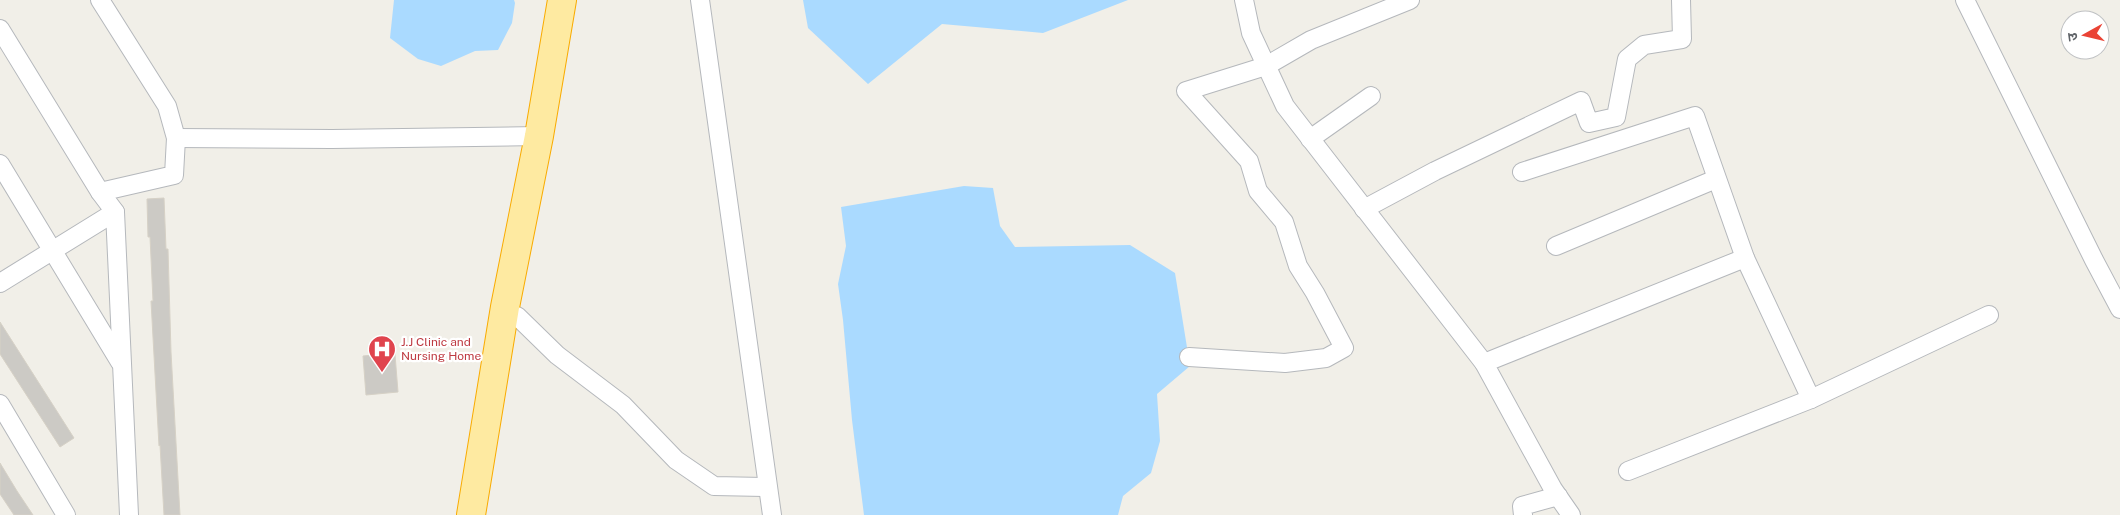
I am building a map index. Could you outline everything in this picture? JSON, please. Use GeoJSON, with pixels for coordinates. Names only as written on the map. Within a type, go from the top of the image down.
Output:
{"type":"FeatureCollection","features":[{"type":"Feature","properties":{"kind":"highway"},"geometry":{"type":"LineString","coordinates":[[471,515],[505,307],[539,136],[562,0]]}},
{"type":"Feature","properties":{"kind":"highway"},"geometry":{"type":"LineString","coordinates":[[484,515],[517,316],[574,0]]}},
{"type":"Feature","properties":{"kind":"street"},"geometry":{"type":"LineString","coordinates":[[100,0],[167,106],[176,138],[174,175],[100,192]]}},
{"type":"Feature","properties":{"kind":"street"},"geometry":{"type":"LineString","coordinates":[[700,0],[772,515]]}},
{"type":"Feature","properties":{"kind":"street"},"geometry":{"type":"LineString","coordinates":[[1244,0],[1251,34],[1284,106],[1484,362],[1558,496],[1571,515]]}},
{"type":"Feature","properties":{"kind":"street"},"geometry":{"type":"LineString","coordinates":[[1189,357],[1285,363],[1326,358],[1344,348],[1315,292],[1298,266],[1284,222],[1258,191],[1249,161],[1186,91],[1266,66],[1311,40],[1410,0]]}},
{"type":"Feature","properties":{"kind":"street"},"geometry":{"type":"LineString","coordinates":[[1364,209],[1434,171],[1581,101],[1589,123],[1616,117],[1626,59],[1644,45],[1682,39],[1681,0]]}},
{"type":"Feature","properties":{"kind":"street"},"geometry":{"type":"LineString","coordinates":[[1966,0],[2120,309]]}},
{"type":"Feature","properties":{"kind":"street"},"geometry":{"type":"LineString","coordinates":[[0,29],[100,192],[115,212],[129,515]]}},
{"type":"Feature","properties":{"kind":"street"},"geometry":{"type":"LineString","coordinates":[[1310,139],[1371,96]]}},
{"type":"Feature","properties":{"kind":"street"},"geometry":{"type":"LineString","coordinates":[[1522,172],[1695,116],[1745,258],[1811,399]]}},
{"type":"Feature","properties":{"kind":"street"},"geometry":{"type":"LineString","coordinates":[[176,138],[332,139],[539,136]]}},
{"type":"Feature","properties":{"kind":"street"},"geometry":{"type":"LineString","coordinates":[[0,164],[122,365]]}},
{"type":"Feature","properties":{"kind":"street"},"geometry":{"type":"LineString","coordinates":[[1556,246],[1716,179]]}},
{"type":"Feature","properties":{"kind":"street"},"geometry":{"type":"LineString","coordinates":[[0,283],[115,212]]}},
{"type":"Feature","properties":{"kind":"street"},"geometry":{"type":"LineString","coordinates":[[1484,362],[1745,258]]}},
{"type":"Feature","properties":{"kind":"street"},"geometry":{"type":"LineString","coordinates":[[1628,471],[1811,399],[1989,315]]}},
{"type":"Feature","properties":{"kind":"street"},"geometry":{"type":"LineString","coordinates":[[517,316],[557,355],[623,405],[676,460],[714,486],[767,487]]}},
{"type":"Feature","properties":{"kind":"street"},"geometry":{"type":"LineString","coordinates":[[0,404],[66,515]]}},
{"type":"Feature","properties":{"kind":"street"},"geometry":{"type":"LineString","coordinates":[[1523,515],[1522,506],[1558,496]]}},
{"type":"Feature","properties":{"kind":"water"},"geometry":{"type":"Polygon","coordinates":[[[394,0],[514,0],[515,3],[512,23],[498,50],[475,51],[441,66],[418,59],[390,38],[394,0]]]}},
{"type":"Feature","properties":{"kind":"water"},"geometry":{"type":"Polygon","coordinates":[[[803,0],[1128,0],[1043,33],[942,24],[868,84],[808,28],[803,0]]]}},
{"type":"Feature","properties":{"kind":"water"},"geometry":{"type":"Polygon","coordinates":[[[964,186],[993,188],[1000,226],[1015,247],[1130,245],[1175,273],[1190,366],[1157,394],[1160,441],[1151,473],[1123,496],[1118,515],[864,515],[838,284],[846,246],[841,207],[964,186]]]}},
{"type":"Feature","properties":{"kind":"building"},"geometry":{"type":"Polygon","coordinates":[[[164,198],[180,515],[164,515],[151,301],[153,301],[147,199],[164,198]]]}},
{"type":"Feature","properties":{"kind":"building"},"geometry":{"type":"Polygon","coordinates":[[[0,322],[74,438],[60,447],[0,354],[0,322]]]}},
{"type":"Feature","properties":{"kind":"building"},"geometry":{"type":"Polygon","coordinates":[[[394,342],[398,392],[366,395],[363,356],[373,355],[372,344],[394,342]]]}},
{"type":"Feature","properties":{"kind":"building"},"geometry":{"type":"Polygon","coordinates":[[[0,463],[33,515],[14,515],[0,494],[0,463]]]}},
{"type":"Feature","properties":{"kind":"place","name":"J.J Clinic and Nursing Home"},"geometry":{"type":"Point","coordinates":[382,373]}}]}
